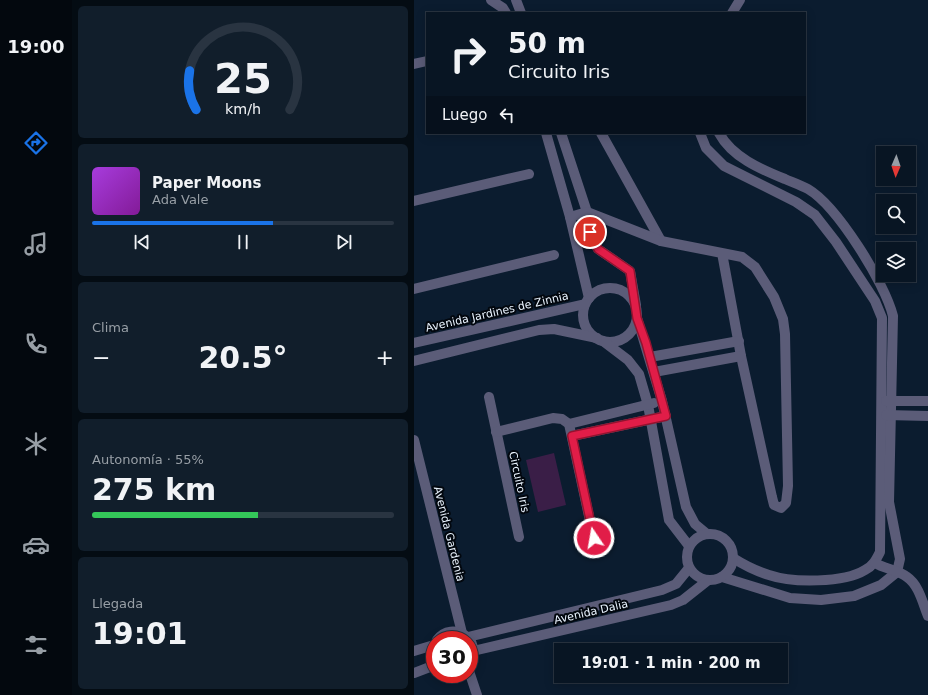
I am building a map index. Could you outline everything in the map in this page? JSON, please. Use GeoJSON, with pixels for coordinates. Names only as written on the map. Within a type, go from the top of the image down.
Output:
{"type":"FeatureCollection","features":[{"type":"Feature","properties":{"kind":"street"},"geometry":{"type":"LineString","coordinates":[[492,0],[505,7]]}},
{"type":"Feature","properties":{"kind":"street"},"geometry":{"type":"LineString","coordinates":[[516,0],[521,12]]}},
{"type":"Feature","properties":{"kind":"street"},"geometry":{"type":"LineString","coordinates":[[733,12],[740,0]]}},
{"type":"Feature","properties":{"kind":"street"},"geometry":{"type":"LineString","coordinates":[[414,64],[426,61]]}},
{"type":"Feature","properties":{"kind":"street"},"geometry":{"type":"LineString","coordinates":[[546,134],[570,217],[587,301],[583,316],[586,326],[600,340],[628,360],[640,374],[648,404],[670,520],[689,546]]}},
{"type":"Feature","properties":{"kind":"street"},"geometry":{"type":"LineString","coordinates":[[561,134],[587,212],[590,232],[598,249],[630,271],[637,318],[650,357],[666,416],[686,507],[695,524],[707,534]]}},
{"type":"Feature","properties":{"kind":"street"},"geometry":{"type":"LineString","coordinates":[[602,134],[661,241]]}},
{"type":"Feature","properties":{"kind":"street"},"geometry":{"type":"LineString","coordinates":[[700,134],[706,148],[724,166],[796,202],[815,215],[836,242],[875,300],[882,318],[886,401],[892,415],[890,502],[900,559],[897,572],[881,585],[854,596],[821,600],[790,598],[722,578],[707,581],[694,574],[689,568],[687,561],[689,546],[694,540],[707,534],[715,534],[728,543],[734,558],[745,565],[770,576],[799,580],[848,576],[864,571],[875,562],[880,552],[880,415],[886,401],[893,316],[890,301],[867,259],[824,202],[808,188],[737,156],[720,134]]}},
{"type":"Feature","properties":{"kind":"street"},"geometry":{"type":"LineString","coordinates":[[414,201],[529,174]]}},
{"type":"Feature","properties":{"kind":"street"},"geometry":{"type":"LineString","coordinates":[[815,215],[824,202]]}},
{"type":"Feature","properties":{"kind":"street"},"geometry":{"type":"LineString","coordinates":[[570,217],[587,212],[661,241],[722,253],[742,257],[755,267],[774,297],[783,319],[786,334],[788,486],[786,503],[781,508],[774,505],[741,356],[722,253]]}},
{"type":"Feature","properties":{"kind":"street"},"geometry":{"type":"LineString","coordinates":[[414,289],[554,256]]}},
{"type":"Feature","properties":{"kind":"street"},"geometry":{"type":"LineString","coordinates":[[587,301],[597,291],[608,288],[620,290],[630,296],[636,305]]}},
{"type":"Feature","properties":{"kind":"street","name":"Avenida Jardines de Zinnia"},"geometry":{"type":"LineString","coordinates":[[414,344],[587,301]]}},
{"type":"Feature","properties":{"kind":"street"},"geometry":{"type":"LineString","coordinates":[[882,318],[893,316]]}},
{"type":"Feature","properties":{"kind":"street"},"geometry":{"type":"LineString","coordinates":[[519,318],[522,334]]}},
{"type":"Feature","properties":{"kind":"street"},"geometry":{"type":"LineString","coordinates":[[414,361],[539,330],[554,329],[600,340],[615,341],[626,337],[635,326],[637,318]]}},
{"type":"Feature","properties":{"kind":"street"},"geometry":{"type":"LineString","coordinates":[[650,357],[739,341]]}},
{"type":"Feature","properties":{"kind":"street"},"geometry":{"type":"LineString","coordinates":[[654,372],[741,356]]}},
{"type":"Feature","properties":{"kind":"street","name":"Circuito Iris"},"geometry":{"type":"LineString","coordinates":[[489,397],[519,537]]}},
{"type":"Feature","properties":{"kind":"street"},"geometry":{"type":"LineString","coordinates":[[496,432],[553,418],[562,420],[569,424],[662,401]]}},
{"type":"Feature","properties":{"kind":"street"},"geometry":{"type":"LineString","coordinates":[[886,401],[928,401]]}},
{"type":"Feature","properties":{"kind":"street"},"geometry":{"type":"LineString","coordinates":[[880,415],[928,416]]}},
{"type":"Feature","properties":{"kind":"street"},"geometry":{"type":"LineString","coordinates":[[572,436],[666,416]]}},
{"type":"Feature","properties":{"kind":"street"},"geometry":{"type":"LineString","coordinates":[[569,424],[598,553]]}},
{"type":"Feature","properties":{"kind":"street","name":"Avenida Gardenia"},"geometry":{"type":"LineString","coordinates":[[414,440],[464,631]]}},
{"type":"Feature","properties":{"kind":"street"},"geometry":{"type":"LineString","coordinates":[[722,578],[732,565],[734,558]]}},
{"type":"Feature","properties":{"kind":"street"},"geometry":{"type":"LineString","coordinates":[[875,562],[885,569],[908,577],[919,592],[928,616]]}},
{"type":"Feature","properties":{"kind":"street","name":"Avenida Dalia"},"geometry":{"type":"LineString","coordinates":[[478,632],[662,590],[676,584],[689,568]]}},
{"type":"Feature","properties":{"kind":"street","name":"Avenida Dalia"},"geometry":{"type":"LineString","coordinates":[[478,650],[671,606],[682,600],[707,581]]}},
{"type":"Feature","properties":{"kind":"street"},"geometry":{"type":"LineString","coordinates":[[414,651],[426,647]]}},
{"type":"Feature","properties":{"kind":"street"},"geometry":{"type":"LineString","coordinates":[[414,673],[426,668]]}},
{"type":"Feature","properties":{"kind":"street"},"geometry":{"type":"LineString","coordinates":[[473,683],[477,695]]}},
{"type":"Feature","properties":{"kind":"shaded area"},"geometry":{"type":"Polygon","coordinates":[[[554,453],[566,505],[538,512],[526,460],[554,453]]]}},
{"type":"Feature","properties":{"kind":"route"},"geometry":{"type":"LineString","coordinates":[[590,232],[598,249],[625,266],[630,271],[637,318],[646,343],[666,416],[572,436],[594,538]]}}]}
